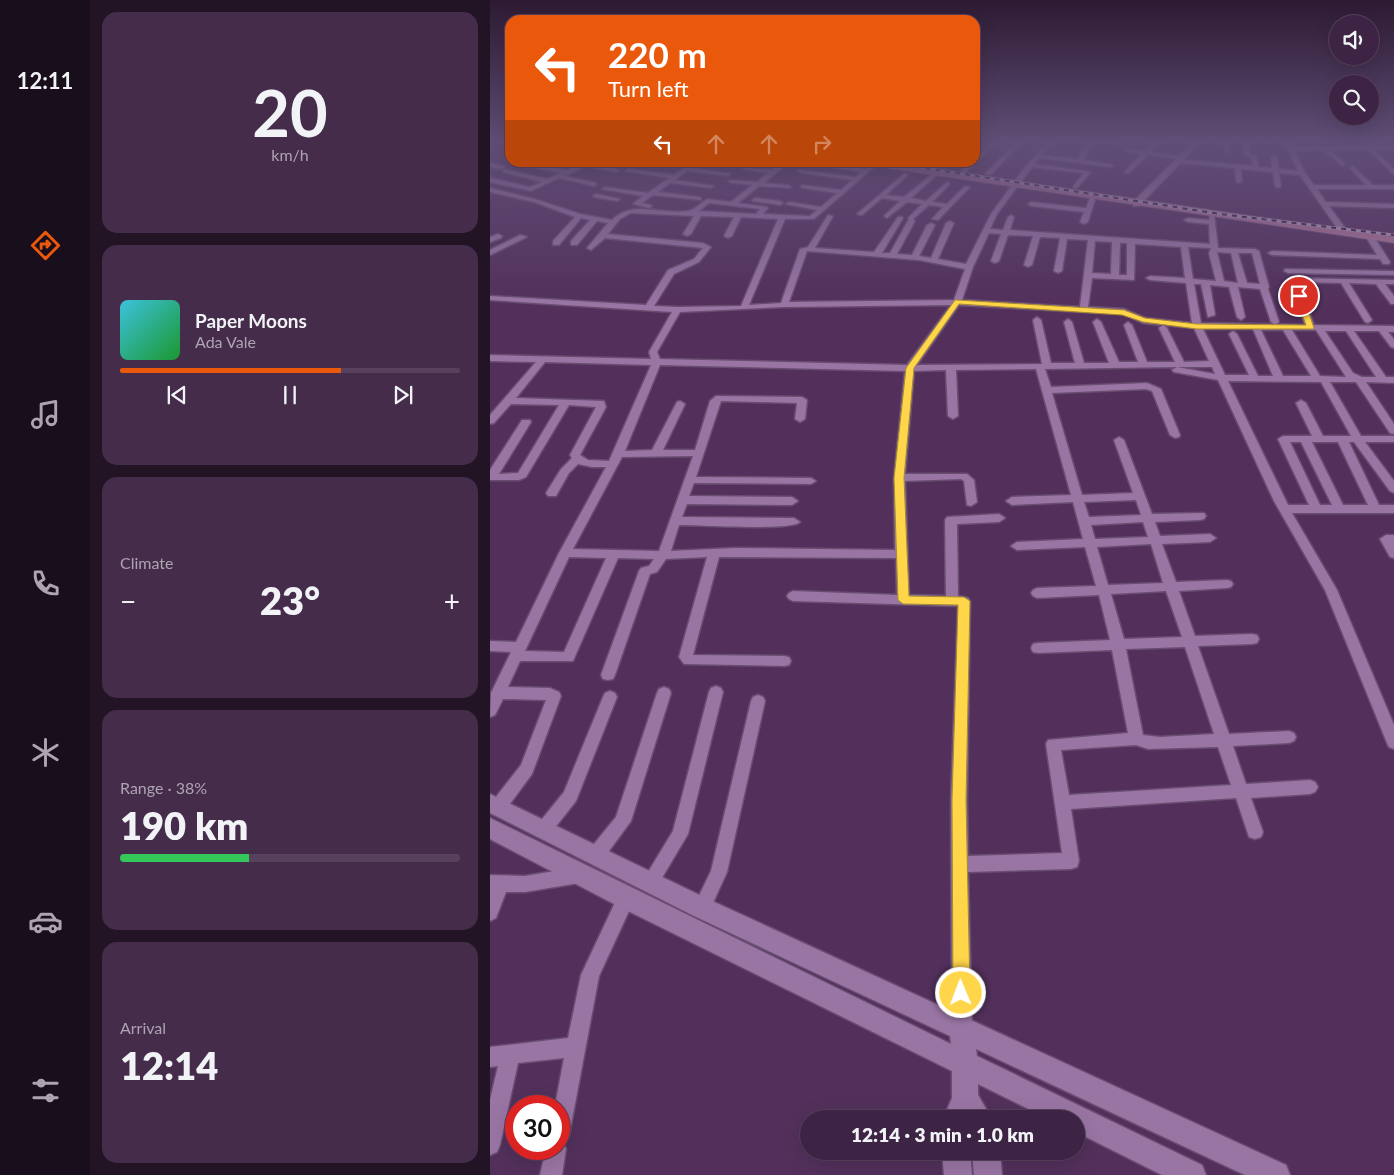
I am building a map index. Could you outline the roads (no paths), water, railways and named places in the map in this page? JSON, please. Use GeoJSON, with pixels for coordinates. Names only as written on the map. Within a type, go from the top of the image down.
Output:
{"type":"FeatureCollection","features":[{"type":"Feature","properties":{"kind":"main road"},"geometry":{"type":"LineString","coordinates":[[1100,197],[1340,230],[1394,240]]}},
{"type":"Feature","properties":{"kind":"main road"},"geometry":{"type":"LineString","coordinates":[[1125,197],[1212,219],[1394,234]]}},
{"type":"Feature","properties":{"kind":"street"},"geometry":{"type":"LineString","coordinates":[[519,197],[594,220],[613,222]]}},
{"type":"Feature","properties":{"kind":"street"},"geometry":{"type":"LineString","coordinates":[[647,197],[636,204],[678,211]]}},
{"type":"Feature","properties":{"kind":"street"},"geometry":{"type":"LineString","coordinates":[[681,197],[687,205]]}},
{"type":"Feature","properties":{"kind":"street"},"geometry":{"type":"LineString","coordinates":[[591,248],[624,212],[700,212],[812,218],[836,197]]}},
{"type":"Feature","properties":{"kind":"street"},"geometry":{"type":"LineString","coordinates":[[860,214],[880,197]]}},
{"type":"Feature","properties":{"kind":"street"},"geometry":{"type":"LineString","coordinates":[[886,197],[948,206]]}},
{"type":"Feature","properties":{"kind":"street"},"geometry":{"type":"LineString","coordinates":[[887,216],[908,197]]}},
{"type":"Feature","properties":{"kind":"street"},"geometry":{"type":"LineString","coordinates":[[893,255],[911,219],[933,197]]}},
{"type":"Feature","properties":{"kind":"street"},"geometry":{"type":"LineString","coordinates":[[915,257],[933,222],[958,197]]}},
{"type":"Feature","properties":{"kind":"street"},"geometry":{"type":"LineString","coordinates":[[903,600],[899,478],[910,368],[957,302],[969,266],[994,214],[1007,197]]}},
{"type":"Feature","properties":{"kind":"street"},"geometry":{"type":"LineString","coordinates":[[1084,222],[1093,197]]}},
{"type":"Feature","properties":{"kind":"street"},"geometry":{"type":"LineString","coordinates":[[1138,201],[1142,197]]}},
{"type":"Feature","properties":{"kind":"street"},"geometry":{"type":"LineString","coordinates":[[1320,197],[1340,230]]}},
{"type":"Feature","properties":{"kind":"street"},"geometry":{"type":"LineString","coordinates":[[1346,197],[1351,205]]}},
{"type":"Feature","properties":{"kind":"street"},"geometry":{"type":"LineString","coordinates":[[1376,197],[1382,206]]}},
{"type":"Feature","properties":{"kind":"street"},"geometry":{"type":"LineString","coordinates":[[721,212],[741,198]]}},
{"type":"Feature","properties":{"kind":"street"},"geometry":{"type":"LineString","coordinates":[[688,234],[708,201],[741,198],[780,203]]}},
{"type":"Feature","properties":{"kind":"street"},"geometry":{"type":"LineString","coordinates":[[797,198],[826,206]]}},
{"type":"Feature","properties":{"kind":"street"},"geometry":{"type":"LineString","coordinates":[[719,199],[733,204],[765,208],[758,214]]}},
{"type":"Feature","properties":{"kind":"street"},"geometry":{"type":"LineString","coordinates":[[700,212],[719,199]]}},
{"type":"Feature","properties":{"kind":"street"},"geometry":{"type":"LineString","coordinates":[[789,204],[826,206]]}},
{"type":"Feature","properties":{"kind":"street"},"geometry":{"type":"LineString","coordinates":[[1031,204],[1088,210]]}},
{"type":"Feature","properties":{"kind":"street"},"geometry":{"type":"LineString","coordinates":[[1325,204],[1393,207]]}},
{"type":"Feature","properties":{"kind":"street"},"geometry":{"type":"LineString","coordinates":[[728,236],[740,214],[749,206]]}},
{"type":"Feature","properties":{"kind":"street"},"geometry":{"type":"LineString","coordinates":[[556,242],[579,216]]}},
{"type":"Feature","properties":{"kind":"street"},"geometry":{"type":"LineString","coordinates":[[810,250],[830,216]]}},
{"type":"Feature","properties":{"kind":"street"},"geometry":{"type":"LineString","coordinates":[[744,308],[782,217]]}},
{"type":"Feature","properties":{"kind":"street"},"geometry":{"type":"LineString","coordinates":[[995,261],[1011,217]]}},
{"type":"Feature","properties":{"kind":"street"},"geometry":{"type":"LineString","coordinates":[[877,254],[900,218]]}},
{"type":"Feature","properties":{"kind":"street"},"geometry":{"type":"LineString","coordinates":[[1188,220],[1212,219],[1215,248],[1213,253],[1220,282]]}},
{"type":"Feature","properties":{"kind":"street"},"geometry":{"type":"LineString","coordinates":[[574,243],[594,220]]}},
{"type":"Feature","properties":{"kind":"street"},"geometry":{"type":"LineString","coordinates":[[934,260],[950,223]]}},
{"type":"Feature","properties":{"kind":"street"},"geometry":{"type":"LineString","coordinates":[[987,231],[1255,251],[1265,287],[1263,286],[1275,322]]}},
{"type":"Feature","properties":{"kind":"street"},"geometry":{"type":"LineString","coordinates":[[1028,265],[1037,234]]}},
{"type":"Feature","properties":{"kind":"street"},"geometry":{"type":"LineString","coordinates":[[490,240],[498,236]]}},
{"type":"Feature","properties":{"kind":"street"},"geometry":{"type":"LineString","coordinates":[[603,236],[703,245],[706,247],[705,252],[692,264],[671,272],[666,277],[649,307]]}},
{"type":"Feature","properties":{"kind":"street"},"geometry":{"type":"LineString","coordinates":[[1058,271],[1064,236]]}},
{"type":"Feature","properties":{"kind":"street"},"geometry":{"type":"LineString","coordinates":[[490,253],[523,237]]}},
{"type":"Feature","properties":{"kind":"street"},"geometry":{"type":"LineString","coordinates":[[1370,237],[1393,277]]}},
{"type":"Feature","properties":{"kind":"street"},"geometry":{"type":"LineString","coordinates":[[1084,310],[1092,238]]}},
{"type":"Feature","properties":{"kind":"street"},"geometry":{"type":"LineString","coordinates":[[1114,276],[1116,240]]}},
{"type":"Feature","properties":{"kind":"street"},"geometry":{"type":"LineString","coordinates":[[1088,275],[1131,278],[1131,241]]}},
{"type":"Feature","properties":{"kind":"street"},"geometry":{"type":"LineString","coordinates":[[1184,245],[1197,326],[1285,509],[1331,590],[1394,744]]}},
{"type":"Feature","properties":{"kind":"street"},"geometry":{"type":"LineString","coordinates":[[784,305],[804,249],[915,257],[969,266]]}},
{"type":"Feature","properties":{"kind":"street"},"geometry":{"type":"LineString","coordinates":[[1234,250],[1243,286]]}},
{"type":"Feature","properties":{"kind":"street"},"geometry":{"type":"LineString","coordinates":[[1272,253],[1383,257]]}},
{"type":"Feature","properties":{"kind":"street"},"geometry":{"type":"LineString","coordinates":[[1288,271],[1393,277]]}},
{"type":"Feature","properties":{"kind":"street"},"geometry":{"type":"LineString","coordinates":[[1393,277],[1379,282],[1293,280],[1315,328],[1350,375],[1359,379],[1394,431]]}},
{"type":"Feature","properties":{"kind":"street"},"geometry":{"type":"LineString","coordinates":[[1150,278],[1263,286]]}},
{"type":"Feature","properties":{"kind":"street"},"geometry":{"type":"LineString","coordinates":[[1204,282],[1211,315]]}},
{"type":"Feature","properties":{"kind":"street"},"geometry":{"type":"LineString","coordinates":[[1344,282],[1368,320]]}},
{"type":"Feature","properties":{"kind":"street"},"geometry":{"type":"LineString","coordinates":[[1379,282],[1394,302]]}},
{"type":"Feature","properties":{"kind":"street"},"geometry":{"type":"LineString","coordinates":[[1233,285],[1241,317]]}},
{"type":"Feature","properties":{"kind":"street"},"geometry":{"type":"LineString","coordinates":[[490,298],[677,310],[784,305],[957,302],[1124,312],[1143,320],[1197,326],[1394,329]]}},
{"type":"Feature","properties":{"kind":"street"},"geometry":{"type":"LineString","coordinates":[[657,362],[652,356],[653,352],[677,310]]}},
{"type":"Feature","properties":{"kind":"street"},"geometry":{"type":"LineString","coordinates":[[1037,320],[1046,390],[1079,499],[1118,646],[1136,739]]}},
{"type":"Feature","properties":{"kind":"street"},"geometry":{"type":"LineString","coordinates":[[1068,322],[1081,366]]}},
{"type":"Feature","properties":{"kind":"street"},"geometry":{"type":"LineString","coordinates":[[1097,322],[1115,365]]}},
{"type":"Feature","properties":{"kind":"street"},"geometry":{"type":"LineString","coordinates":[[1128,325],[1144,365]]}},
{"type":"Feature","properties":{"kind":"street"},"geometry":{"type":"LineString","coordinates":[[1256,327],[1279,378]]}},
{"type":"Feature","properties":{"kind":"street"},"geometry":{"type":"LineString","coordinates":[[1286,327],[1358,440],[1394,489]]}},
{"type":"Feature","properties":{"kind":"street"},"geometry":{"type":"LineString","coordinates":[[1163,328],[1180,364]]}},
{"type":"Feature","properties":{"kind":"street"},"geometry":{"type":"LineString","coordinates":[[1348,328],[1384,380]]}},
{"type":"Feature","properties":{"kind":"street"},"geometry":{"type":"LineString","coordinates":[[1382,329],[1394,345]]}},
{"type":"Feature","properties":{"kind":"street"},"geometry":{"type":"LineString","coordinates":[[1233,334],[1256,378]]}},
{"type":"Feature","properties":{"kind":"street"},"geometry":{"type":"LineString","coordinates":[[490,358],[910,368],[1214,364]]}},
{"type":"Feature","properties":{"kind":"street"},"geometry":{"type":"LineString","coordinates":[[490,420],[532,374],[542,359]]}},
{"type":"Feature","properties":{"kind":"street"},"geometry":{"type":"LineString","coordinates":[[490,711],[565,553],[615,459],[657,362]]}},
{"type":"Feature","properties":{"kind":"street"},"geometry":{"type":"LineString","coordinates":[[1144,365],[1221,378],[1394,380]]}},
{"type":"Feature","properties":{"kind":"street"},"geometry":{"type":"LineString","coordinates":[[951,368],[953,416]]}},
{"type":"Feature","properties":{"kind":"street"},"geometry":{"type":"LineString","coordinates":[[1046,390],[1152,387],[1156,389],[1175,435]]}},
{"type":"Feature","properties":{"kind":"street"},"geometry":{"type":"LineString","coordinates":[[608,676],[645,571],[653,570],[663,554],[699,454],[714,401],[719,398],[802,400],[800,419]]}},
{"type":"Feature","properties":{"kind":"street"},"geometry":{"type":"LineString","coordinates":[[508,401],[601,404],[602,407],[575,455],[577,459],[584,463],[656,454],[699,454]]}},
{"type":"Feature","properties":{"kind":"street"},"geometry":{"type":"LineString","coordinates":[[490,477],[519,477],[522,475],[566,402]]}},
{"type":"Feature","properties":{"kind":"street"},"geometry":{"type":"LineString","coordinates":[[1301,403],[1319,439]]}},
{"type":"Feature","properties":{"kind":"street"},"geometry":{"type":"LineString","coordinates":[[656,454],[680,404]]}},
{"type":"Feature","properties":{"kind":"street"},"geometry":{"type":"LineString","coordinates":[[490,477],[526,422]]}},
{"type":"Feature","properties":{"kind":"street"},"geometry":{"type":"LineString","coordinates":[[1316,509],[1283,439],[1394,439]]}},
{"type":"Feature","properties":{"kind":"street"},"geometry":{"type":"LineString","coordinates":[[1305,439],[1340,509]]}},
{"type":"Feature","properties":{"kind":"street"},"geometry":{"type":"LineString","coordinates":[[1342,439],[1375,509]]}},
{"type":"Feature","properties":{"kind":"street"},"geometry":{"type":"LineString","coordinates":[[1119,440],[1255,832]]}},
{"type":"Feature","properties":{"kind":"street"},"geometry":{"type":"LineString","coordinates":[[552,493],[565,471],[577,459]]}},
{"type":"Feature","properties":{"kind":"street"},"geometry":{"type":"LineString","coordinates":[[899,478],[963,476],[969,480],[971,502]]}},
{"type":"Feature","properties":{"kind":"street"},"geometry":{"type":"LineString","coordinates":[[690,480],[810,481]]}},
{"type":"Feature","properties":{"kind":"street"},"geometry":{"type":"LineString","coordinates":[[1012,501],[1140,496]]}},
{"type":"Feature","properties":{"kind":"street"},"geometry":{"type":"LineString","coordinates":[[683,500],[792,501]]}},
{"type":"Feature","properties":{"kind":"street"},"geometry":{"type":"LineString","coordinates":[[1285,509],[1394,509]]}},
{"type":"Feature","properties":{"kind":"street"},"geometry":{"type":"LineString","coordinates":[[1085,521],[1200,516]]}},
{"type":"Feature","properties":{"kind":"street"},"geometry":{"type":"LineString","coordinates":[[952,601],[950,520],[999,518]]}},
{"type":"Feature","properties":{"kind":"street"},"geometry":{"type":"LineString","coordinates":[[675,521],[794,522]]}},
{"type":"Feature","properties":{"kind":"street"},"geometry":{"type":"LineString","coordinates":[[1017,546],[1210,538]]}},
{"type":"Feature","properties":{"kind":"street"},"geometry":{"type":"LineString","coordinates":[[1394,539],[1386,539],[1394,554]]}},
{"type":"Feature","properties":{"kind":"street"},"geometry":{"type":"LineString","coordinates":[[565,553],[901,554]]}},
{"type":"Feature","properties":{"kind":"street"},"geometry":{"type":"LineString","coordinates":[[714,553],[686,657],[689,660],[784,661]]}},
{"type":"Feature","properties":{"kind":"street"},"geometry":{"type":"LineString","coordinates":[[490,646],[517,652],[568,657],[614,554]]}},
{"type":"Feature","properties":{"kind":"street"},"geometry":{"type":"LineString","coordinates":[[1037,593],[1227,584]]}},
{"type":"Feature","properties":{"kind":"street"},"geometry":{"type":"LineString","coordinates":[[793,596],[964,601],[959,864],[962,1030],[967,1110]]}},
{"type":"Feature","properties":{"kind":"street"},"geometry":{"type":"LineString","coordinates":[[1038,648],[1252,639]]}},
{"type":"Feature","properties":{"kind":"street"},"geometry":{"type":"LineString","coordinates":[[595,856],[623,822],[664,692]]}},
{"type":"Feature","properties":{"kind":"street"},"geometry":{"type":"LineString","coordinates":[[650,882],[680,834],[716,692]]}},
{"type":"Feature","properties":{"kind":"street"},"geometry":{"type":"LineString","coordinates":[[493,813],[527,769],[554,696],[550,694],[498,693]]}},
{"type":"Feature","properties":{"kind":"street"},"geometry":{"type":"LineString","coordinates":[[544,829],[570,796],[610,697]]}},
{"type":"Feature","properties":{"kind":"street"},"geometry":{"type":"LineString","coordinates":[[702,908],[719,872],[758,701]]}},
{"type":"Feature","properties":{"kind":"street"},"geometry":{"type":"LineString","coordinates":[[959,864],[1071,861],[1053,744],[1136,739],[1148,743],[1289,737]]}},
{"type":"Feature","properties":{"kind":"street"},"geometry":{"type":"LineString","coordinates":[[1062,802],[1310,787]]}},
{"type":"Feature","properties":{"kind":"street"},"geometry":{"type":"LineString","coordinates":[[493,813],[544,829],[702,908],[1276,1175]]}},
{"type":"Feature","properties":{"kind":"street"},"geometry":{"type":"LineString","coordinates":[[493,813],[581,875],[1192,1175]]}},
{"type":"Feature","properties":{"kind":"street"},"geometry":{"type":"LineString","coordinates":[[490,912],[495,883],[525,884],[581,875]]}},
{"type":"Feature","properties":{"kind":"street"},"geometry":{"type":"LineString","coordinates":[[567,1095],[590,975],[626,898]]}},
{"type":"Feature","properties":{"kind":"street"},"geometry":{"type":"LineString","coordinates":[[490,1145],[500,1056],[576,1046]]}},
{"type":"Feature","properties":{"kind":"street"},"geometry":{"type":"LineString","coordinates":[[551,1175],[554,1160]]}},
{"type":"Feature","properties":{"kind":"street"},"geometry":{"type":"LineString","coordinates":[[957,1160],[958,1175]]}},
{"type":"Feature","properties":{"kind":"street"},"geometry":{"type":"LineString","coordinates":[[987,1160],[988,1175]]}},
{"type":"Feature","properties":{"kind":"railway"},"geometry":{"type":"LineString","coordinates":[[1110,197],[1220,214],[1394,235]]}}]}
